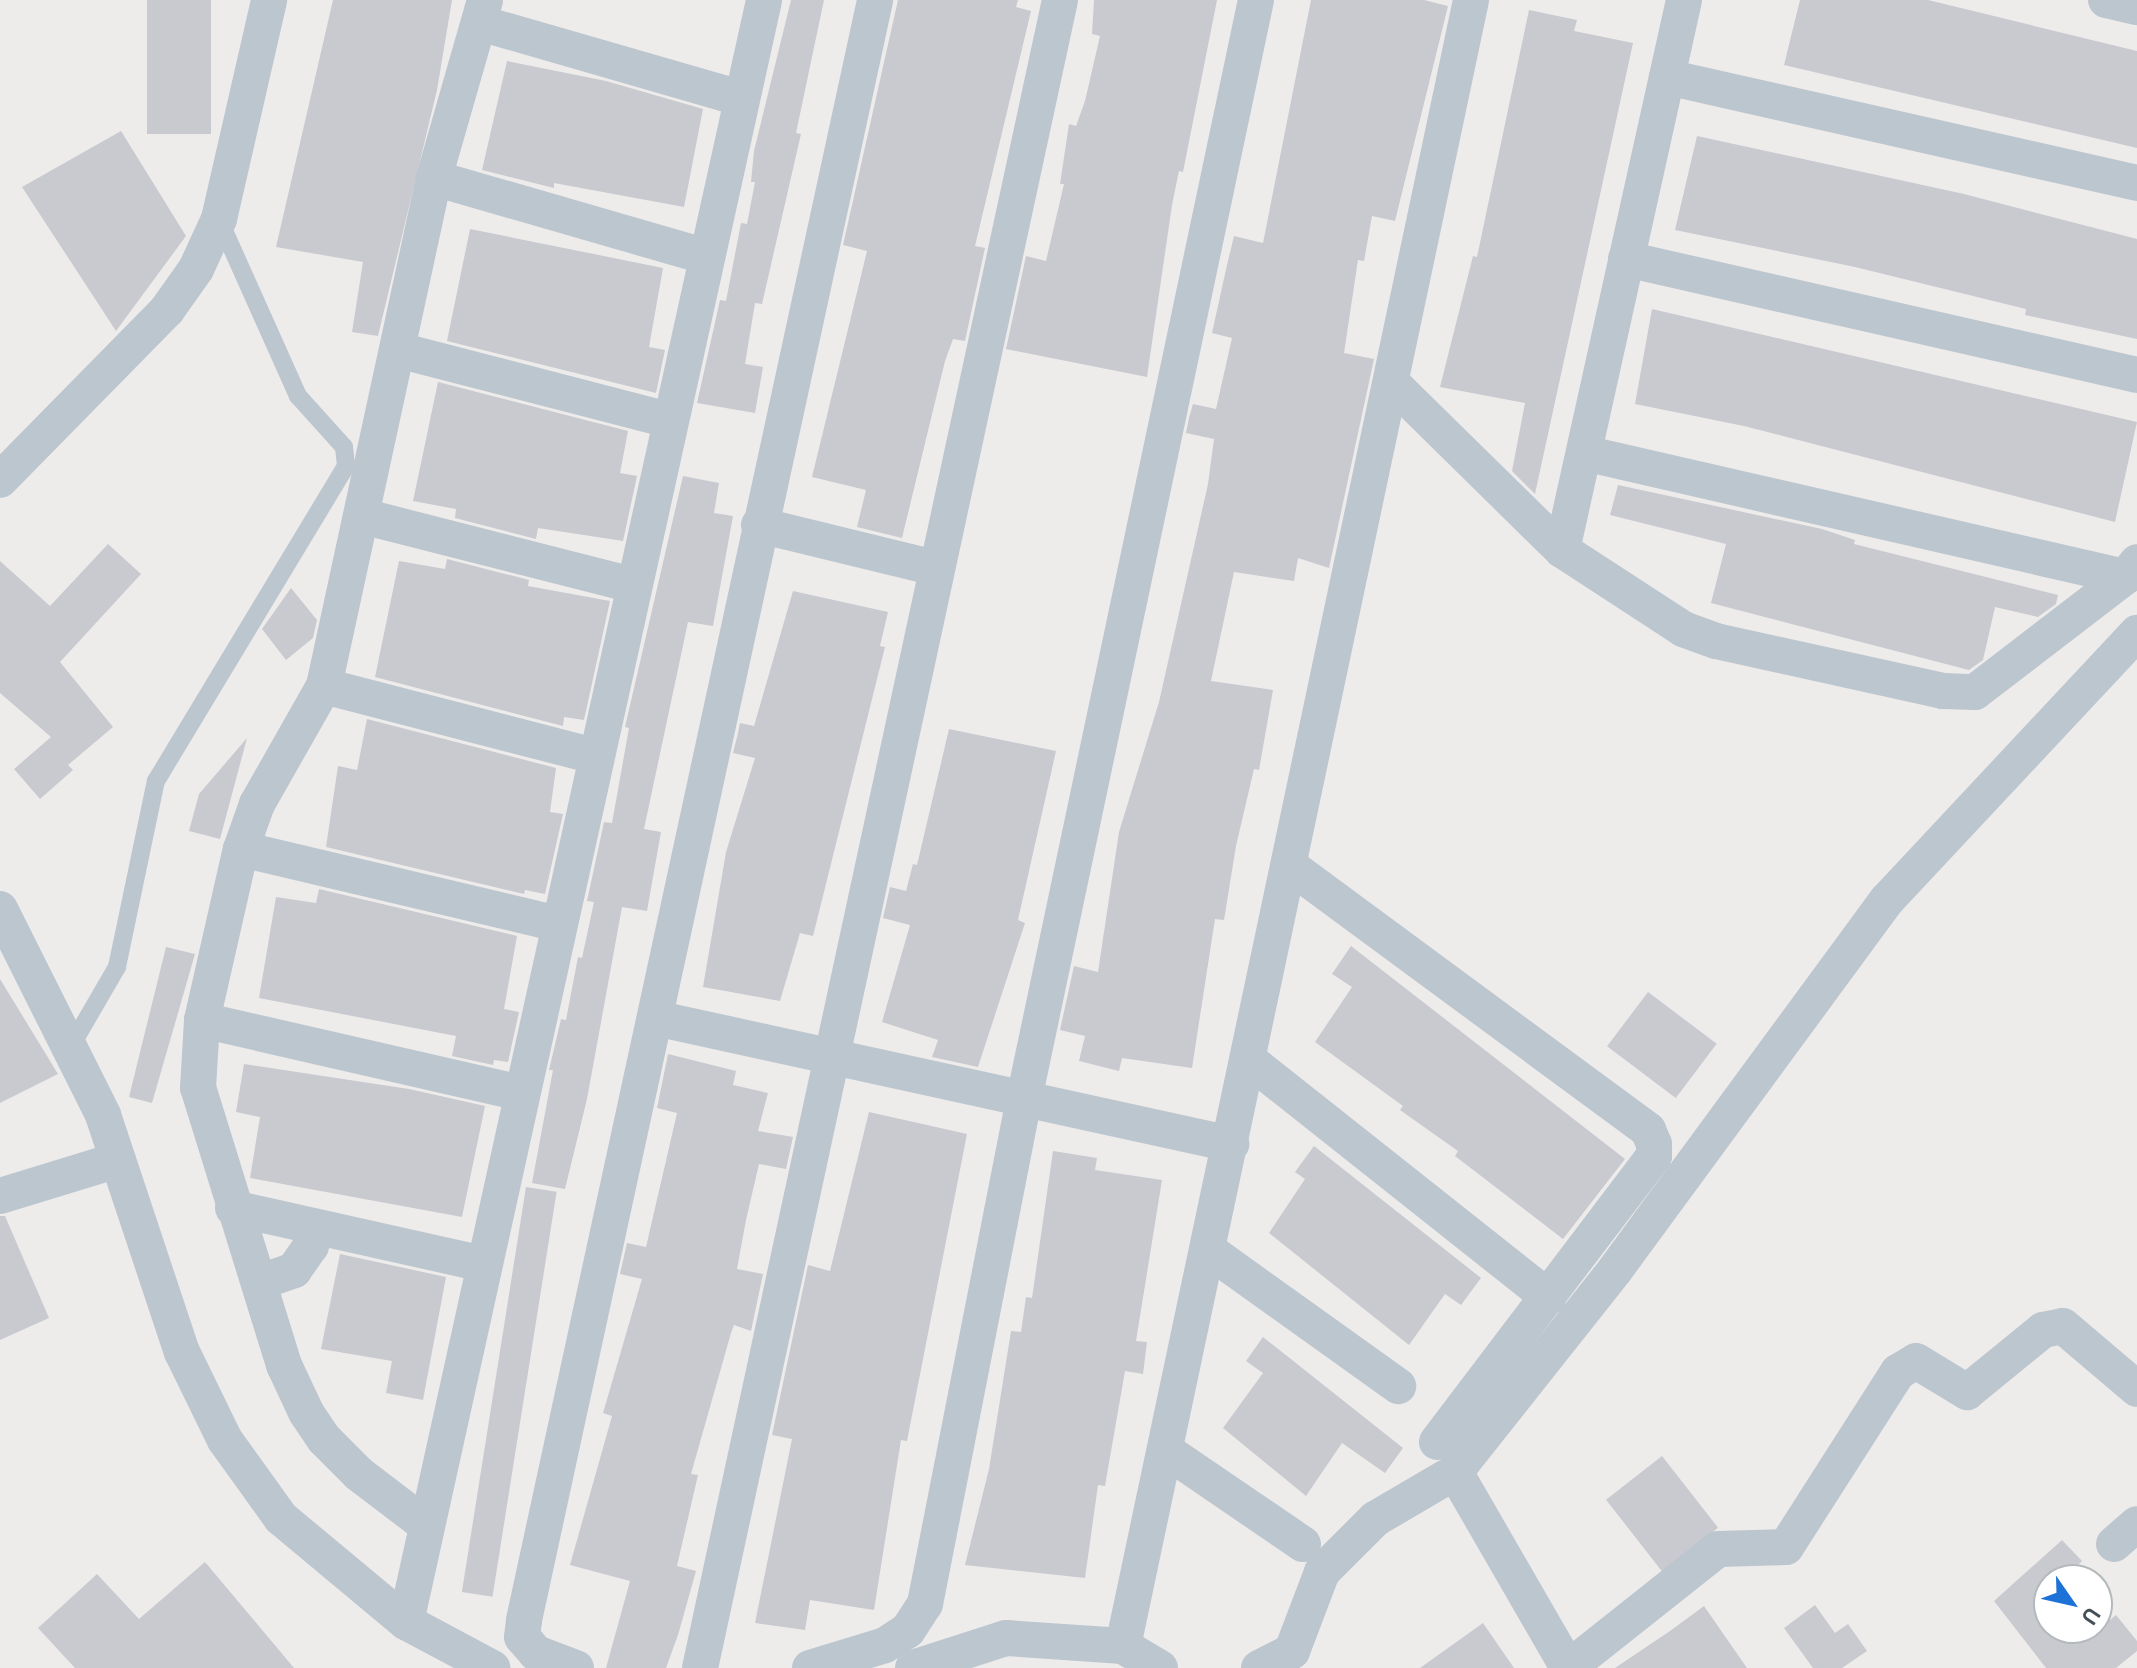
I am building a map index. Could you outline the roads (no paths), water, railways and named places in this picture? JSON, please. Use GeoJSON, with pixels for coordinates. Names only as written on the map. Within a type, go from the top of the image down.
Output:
{"type":"FeatureCollection","features":[{"type":"Feature","properties":{"kind":"street"},"geometry":{"type":"LineString","coordinates":[[0,480],[167,310],[196,269],[219,219],[269,0]]}},
{"type":"Feature","properties":{"kind":"street"},"geometry":{"type":"LineString","coordinates":[[406,1622],[705,256],[764,0]]}},
{"type":"Feature","properties":{"kind":"street"},"geometry":{"type":"LineString","coordinates":[[576,1668],[536,1653],[522,1637],[524,1620],[875,0]]}},
{"type":"Feature","properties":{"kind":"street"},"geometry":{"type":"LineString","coordinates":[[700,1668],[1060,0]]}},
{"type":"Feature","properties":{"kind":"street"},"geometry":{"type":"LineString","coordinates":[[810,1668],[885,1645],[908,1630],[925,1604],[1024,1099],[1256,0]]}},
{"type":"Feature","properties":{"kind":"street"},"geometry":{"type":"LineString","coordinates":[[1123,1646],[1471,0]]}},
{"type":"Feature","properties":{"kind":"street"},"geometry":{"type":"LineString","coordinates":[[1562,550],[1684,0]]}},
{"type":"Feature","properties":{"kind":"street"},"geometry":{"type":"LineString","coordinates":[[2106,0],[2137,7]]}},
{"type":"Feature","properties":{"kind":"street"},"geometry":{"type":"LineString","coordinates":[[426,1525],[324,1439],[284,1365],[198,1088],[202,1020],[241,849],[257,804],[324,686],[434,178],[483,12],[740,98]]}},
{"type":"Feature","properties":{"kind":"street"},"geometry":{"type":"LineString","coordinates":[[1667,77],[2137,183]]}},
{"type":"Feature","properties":{"kind":"street"},"geometry":{"type":"LineString","coordinates":[[434,178],[705,256]]}},
{"type":"Feature","properties":{"kind":"street"},"geometry":{"type":"LineString","coordinates":[[1626,259],[2137,375]]}},
{"type":"Feature","properties":{"kind":"street"},"geometry":{"type":"LineString","coordinates":[[398,350],[669,420]]}},
{"type":"Feature","properties":{"kind":"street"},"geometry":{"type":"LineString","coordinates":[[1391,382],[1562,550],[1683,629],[1716,641],[1955,694],[1975,692],[1992,683],[2131,570]]}},
{"type":"Feature","properties":{"kind":"street"},"geometry":{"type":"LineString","coordinates":[[1584,453],[2131,570]]}},
{"type":"Feature","properties":{"kind":"street"},"geometry":{"type":"LineString","coordinates":[[362,516],[633,585]]}},
{"type":"Feature","properties":{"kind":"street"},"geometry":{"type":"LineString","coordinates":[[759,525],[935,568]]}},
{"type":"Feature","properties":{"kind":"street"},"geometry":{"type":"LineString","coordinates":[[1259,1668],[1292,1651],[1322,1572],[1375,1519],[1446,1457],[1615,1270],[1887,900],[2137,633]]}},
{"type":"Feature","properties":{"kind":"street"},"geometry":{"type":"LineString","coordinates":[[324,686],[595,756]]}},
{"type":"Feature","properties":{"kind":"street"},"geometry":{"type":"LineString","coordinates":[[241,849],[558,924]]}},
{"type":"Feature","properties":{"kind":"street"},"geometry":{"type":"LineString","coordinates":[[1290,866],[1648,1130],[1654,1156],[1548,1297],[1446,1457]]}},
{"type":"Feature","properties":{"kind":"street"},"geometry":{"type":"LineString","coordinates":[[0,909],[103,1115],[182,1352],[225,1440],[281,1518],[406,1622],[492,1668]]}},
{"type":"Feature","properties":{"kind":"street"},"geometry":{"type":"LineString","coordinates":[[655,1018],[1231,1144]]}},
{"type":"Feature","properties":{"kind":"street"},"geometry":{"type":"LineString","coordinates":[[202,1020],[521,1093]]}},
{"type":"Feature","properties":{"kind":"street"},"geometry":{"type":"LineString","coordinates":[[1249,1060],[1548,1297]]}},
{"type":"Feature","properties":{"kind":"street"},"geometry":{"type":"LineString","coordinates":[[0,1196],[118,1160]]}},
{"type":"Feature","properties":{"kind":"street"},"geometry":{"type":"LineString","coordinates":[[233,1208],[483,1264]]}},
{"type":"Feature","properties":{"kind":"street"},"geometry":{"type":"LineString","coordinates":[[260,1282],[294,1270],[311,1246],[314,1227]]}},
{"type":"Feature","properties":{"kind":"street"},"geometry":{"type":"LineString","coordinates":[[1208,1250],[1398,1386]]}},
{"type":"Feature","properties":{"kind":"street"},"geometry":{"type":"LineString","coordinates":[[1446,1457],[1568,1668],[1718,1549],[1786,1547],[1898,1372],[1916,1361],[1967,1392],[2043,1330],[2063,1326],[2137,1389]]}},
{"type":"Feature","properties":{"kind":"street"},"geometry":{"type":"LineString","coordinates":[[1165,1450],[1303,1544]]}},
{"type":"Feature","properties":{"kind":"street"},"geometry":{"type":"LineString","coordinates":[[913,1668],[1006,1638],[1123,1646],[1160,1668]]}},
{"type":"Feature","properties":{"kind":"lane"},"geometry":{"type":"LineString","coordinates":[[70,1048],[117,967],[156,781],[346,466],[344,447],[298,396],[219,219]]}}]}
